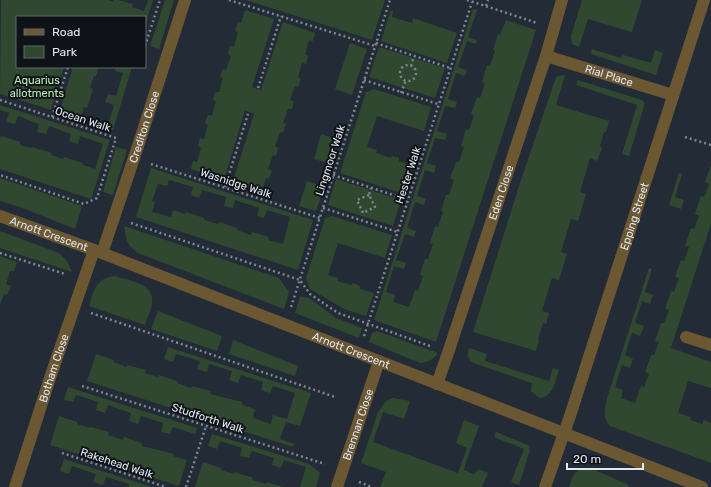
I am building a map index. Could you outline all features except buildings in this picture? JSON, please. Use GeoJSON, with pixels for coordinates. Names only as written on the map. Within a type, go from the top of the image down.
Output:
{"type":"FeatureCollection","features":[{"type":"Feature","properties":{"kind":"street","name":"Crediton Close"},"geometry":{"type":"LineString","coordinates":[[98,251],[138,146],[185,0]]}},
{"type":"Feature","properties":{"kind":"street","name":"Eden Close"},"geometry":{"type":"LineString","coordinates":[[436,384],[448,353],[546,56],[562,0]]}},
{"type":"Feature","properties":{"kind":"street","name":"Epping Street"},"geometry":{"type":"LineString","coordinates":[[545,487],[704,0]]}},
{"type":"Feature","properties":{"kind":"street","name":"Rial Place"},"geometry":{"type":"LineString","coordinates":[[546,56],[673,95]]}},
{"type":"Feature","properties":{"kind":"street","name":"Arnott Crescent"},"geometry":{"type":"LineString","coordinates":[[0,216],[98,251],[702,487]]}},
{"type":"Feature","properties":{"kind":"street","name":"Botham Close"},"geometry":{"type":"LineString","coordinates":[[15,487],[51,375],[98,251]]}},
{"type":"Feature","properties":{"kind":"street"},"geometry":{"type":"LineString","coordinates":[[686,337],[711,345]]}},
{"type":"Feature","properties":{"kind":"street","name":"Brennan Close"},"geometry":{"type":"LineString","coordinates":[[337,487],[379,362]]}},
{"type":"Feature","properties":{"kind":"path"},"geometry":{"type":"LineString","coordinates":[[146,43],[160,0]]}},
{"type":"Feature","properties":{"kind":"path"},"geometry":{"type":"LineString","coordinates":[[229,0],[450,68]]}},
{"type":"Feature","properties":{"kind":"path","name":"Lingmoor Walk"},"geometry":{"type":"LineString","coordinates":[[285,324],[390,0]]}},
{"type":"Feature","properties":{"kind":"path"},"geometry":{"type":"LineString","coordinates":[[467,0],[541,24]]}},
{"type":"Feature","properties":{"kind":"path"},"geometry":{"type":"LineString","coordinates":[[486,6],[488,0]]}},
{"type":"Feature","properties":{"kind":"path","name":"Hester Walk"},"geometry":{"type":"LineString","coordinates":[[359,354],[472,2]]}},
{"type":"Feature","properties":{"kind":"path"},"geometry":{"type":"LineString","coordinates":[[258,88],[281,16]]}},
{"type":"Feature","properties":{"kind":"path"},"geometry":{"type":"LineString","coordinates":[[411,66],[414,56]]}},
{"type":"Feature","properties":{"kind":"path"},"geometry":{"type":"LineString","coordinates":[[405,66],[411,66],[415,69],[416,76],[412,80],[406,80],[403,79],[401,75],[402,70],[405,66]]}},
{"type":"Feature","properties":{"kind":"path"},"geometry":{"type":"LineString","coordinates":[[52,117],[68,68]]}},
{"type":"Feature","properties":{"kind":"path"},"geometry":{"type":"LineString","coordinates":[[364,80],[438,104]]}},
{"type":"Feature","properties":{"kind":"path"},"geometry":{"type":"LineString","coordinates":[[401,92],[406,80]]}},
{"type":"Feature","properties":{"kind":"path","name":"Ocean Walk"},"geometry":{"type":"LineString","coordinates":[[0,100],[116,138],[97,198],[84,204],[0,174]]}},
{"type":"Feature","properties":{"kind":"path"},"geometry":{"type":"LineString","coordinates":[[225,187],[248,114]]}},
{"type":"Feature","properties":{"kind":"path"},"geometry":{"type":"LineString","coordinates":[[684,137],[711,145]]}},
{"type":"Feature","properties":{"kind":"path","name":"Wasnidge Walk"},"geometry":{"type":"LineString","coordinates":[[147,162],[320,218]]}},
{"type":"Feature","properties":{"kind":"path"},"geometry":{"type":"LineString","coordinates":[[333,175],[408,200]]}},
{"type":"Feature","properties":{"kind":"path"},"geometry":{"type":"LineString","coordinates":[[363,213],[375,207],[369,195],[371,188]]}},
{"type":"Feature","properties":{"kind":"path"},"geometry":{"type":"LineString","coordinates":[[361,220],[363,213],[357,200],[369,195]]}},
{"type":"Feature","properties":{"kind":"path"},"geometry":{"type":"LineString","coordinates":[[323,208],[398,232]]}},
{"type":"Feature","properties":{"kind":"path"},"geometry":{"type":"LineString","coordinates":[[129,222],[300,280],[310,294],[338,313],[431,346]]}},
{"type":"Feature","properties":{"kind":"path"},"geometry":{"type":"LineString","coordinates":[[0,252],[71,276]]}},
{"type":"Feature","properties":{"kind":"path"},"geometry":{"type":"LineString","coordinates":[[87,312],[335,397]]}},
{"type":"Feature","properties":{"kind":"path","name":"Studforth Walk"},"geometry":{"type":"LineString","coordinates":[[82,386],[329,465]]}},
{"type":"Feature","properties":{"kind":"path"},"geometry":{"type":"LineString","coordinates":[[186,487],[206,426]]}},
{"type":"Feature","properties":{"kind":"path","name":"Rakehead Walk"},"geometry":{"type":"LineString","coordinates":[[62,453],[166,487]]}},
{"type":"Feature","properties":{"kind":"path"},"geometry":{"type":"LineString","coordinates":[[358,482],[372,487]]}},
{"type":"Feature","properties":{"kind":"green space","name":"Aquarius allotments"},"geometry":{"type":"Polygon","coordinates":[[[1,0],[108,0],[113,2],[114,0],[118,0],[133,4],[132,7],[144,11],[148,0],[153,0],[146,23],[146,16],[16,16],[16,68],[64,68],[51,110],[0,94],[1,0]]]}},
{"type":"Feature","properties":{"kind":"green space"},"geometry":{"type":"Polygon","coordinates":[[[165,0],[174,0],[159,49],[150,46],[165,0]]]}},
{"type":"Feature","properties":{"kind":"green space"},"geometry":{"type":"Polygon","coordinates":[[[246,0],[385,0],[372,40],[246,0]]]}},
{"type":"Feature","properties":{"kind":"green space"},"geometry":{"type":"Polygon","coordinates":[[[582,0],[642,0],[632,32],[588,19],[579,47],[572,44],[571,36],[582,0]]]}},
{"type":"Feature","properties":{"kind":"green space"},"geometry":{"type":"Polygon","coordinates":[[[473,9],[477,10],[468,37],[477,40],[476,44],[467,41],[458,67],[467,70],[465,76],[456,73],[448,99],[457,102],[455,108],[445,106],[437,131],[447,134],[445,140],[435,138],[427,163],[436,166],[434,173],[425,170],[417,196],[426,199],[424,205],[415,202],[407,228],[416,231],[414,237],[405,234],[396,260],[406,263],[404,269],[394,266],[386,292],[395,295],[393,302],[409,307],[415,290],[418,291],[423,276],[420,275],[425,259],[428,259],[433,244],[430,243],[435,226],[438,227],[443,212],[441,211],[446,195],[449,195],[454,180],[450,178],[456,162],[459,162],[464,147],[461,146],[466,129],[469,130],[474,115],[471,114],[477,97],[480,98],[485,83],[482,82],[487,65],[490,66],[495,51],[493,50],[498,34],[500,35],[506,20],[536,30],[436,342],[374,320],[473,9]]]}},
{"type":"Feature","properties":{"kind":"green space"},"geometry":{"type":"Polygon","coordinates":[[[245,10],[274,19],[252,87],[261,90],[283,22],[315,33],[313,41],[309,40],[305,54],[308,56],[306,64],[302,63],[298,77],[301,79],[298,87],[295,86],[290,100],[294,101],[292,109],[288,109],[283,123],[286,124],[283,133],[280,132],[275,146],[278,148],[276,156],[273,155],[268,169],[272,171],[269,179],[266,178],[261,193],[232,184],[254,114],[245,110],[224,180],[191,169],[193,161],[197,162],[201,148],[198,146],[200,138],[204,139],[208,125],[205,123],[208,115],[212,116],[216,101],[213,100],[215,92],[219,92],[223,78],[220,77],[223,69],[226,70],[231,56],[228,54],[230,46],[234,46],[238,32],[235,31],[238,22],[241,23],[245,10]]]}},
{"type":"Feature","properties":{"kind":"green space"},"geometry":{"type":"Polygon","coordinates":[[[391,10],[393,11],[392,17],[412,23],[413,18],[457,33],[447,63],[381,41],[391,10]]]}},
{"type":"Feature","properties":{"kind":"green space"},"geometry":{"type":"Polygon","coordinates":[[[350,43],[367,49],[352,95],[335,89],[350,43]]]}},
{"type":"Feature","properties":{"kind":"green space"},"geometry":{"type":"Polygon","coordinates":[[[379,47],[445,68],[435,98],[369,77],[379,47]]]}},
{"type":"Feature","properties":{"kind":"green space"},"geometry":{"type":"Polygon","coordinates":[[[592,49],[621,58],[623,55],[651,63],[655,50],[663,53],[656,75],[591,54],[592,49]]]}},
{"type":"Feature","properties":{"kind":"green space"},"geometry":{"type":"Polygon","coordinates":[[[73,68],[99,68],[90,88],[93,89],[87,108],[84,107],[80,120],[59,113],[73,68]]]}},
{"type":"Feature","properties":{"kind":"green space"},"geometry":{"type":"Polygon","coordinates":[[[116,68],[132,68],[113,130],[107,128],[114,105],[105,102],[108,94],[116,96],[123,73],[115,71],[116,68]]]}},
{"type":"Feature","properties":{"kind":"green space"},"geometry":{"type":"Polygon","coordinates":[[[565,75],[556,105],[609,121],[606,132],[604,132],[600,146],[602,148],[597,161],[590,158],[580,192],[586,194],[578,221],[571,219],[561,252],[567,254],[559,280],[552,278],[542,311],[549,313],[546,324],[543,323],[536,351],[473,332],[519,186],[555,80],[557,76],[565,75]]]}},
{"type":"Feature","properties":{"kind":"green space"},"geometry":{"type":"Polygon","coordinates":[[[578,80],[642,100],[645,103],[629,156],[622,154],[637,105],[576,85],[578,80]]]}},
{"type":"Feature","properties":{"kind":"green space"},"geometry":{"type":"Polygon","coordinates":[[[374,89],[431,107],[424,131],[377,116],[367,147],[377,150],[376,153],[391,158],[392,156],[399,158],[399,161],[413,166],[404,194],[340,173],[366,92],[374,89]]]}},
{"type":"Feature","properties":{"kind":"green space"},"geometry":{"type":"Polygon","coordinates":[[[0,105],[110,140],[91,199],[0,169],[0,139],[1,136],[20,142],[20,145],[52,153],[51,155],[63,159],[64,157],[83,163],[83,165],[95,169],[103,144],[80,136],[78,144],[69,141],[71,134],[49,126],[46,134],[37,132],[39,124],[18,116],[15,124],[6,122],[9,113],[0,110],[0,105]]]}},
{"type":"Feature","properties":{"kind":"green space"},"geometry":{"type":"Polygon","coordinates":[[[321,134],[338,140],[331,164],[314,159],[321,134]]]}},
{"type":"Feature","properties":{"kind":"green space"},"geometry":{"type":"Polygon","coordinates":[[[116,147],[127,150],[113,195],[103,192],[116,147]]]}},
{"type":"Feature","properties":{"kind":"green space"},"geometry":{"type":"Polygon","coordinates":[[[711,165],[711,224],[671,348],[711,362],[711,388],[688,381],[678,413],[691,417],[690,420],[702,424],[704,420],[711,423],[711,463],[610,426],[607,423],[605,413],[607,398],[649,268],[652,269],[645,292],[653,295],[650,304],[642,301],[635,323],[644,326],[640,336],[632,333],[625,355],[633,359],[630,368],[622,365],[615,387],[623,390],[621,398],[635,403],[641,386],[644,387],[649,374],[645,372],[651,355],[654,355],[659,342],[655,341],[661,323],[664,323],[669,310],[665,309],[671,291],[674,292],[679,278],[675,277],[681,260],[684,261],[689,247],[685,246],[691,228],[694,229],[699,216],[695,214],[701,196],[704,197],[709,184],[705,182],[711,165]]]}},
{"type":"Feature","properties":{"kind":"green space"},"geometry":{"type":"Polygon","coordinates":[[[151,168],[313,220],[298,270],[136,217],[151,168]],[[169,180],[167,186],[158,184],[152,201],[155,202],[152,212],[171,217],[173,210],[185,214],[186,212],[204,218],[204,220],[218,224],[219,222],[237,228],[237,230],[251,235],[252,232],[269,237],[268,240],[283,244],[290,217],[267,210],[264,218],[257,216],[259,208],[235,200],[233,208],[224,206],[226,197],[202,190],[199,198],[191,195],[193,187],[169,180]]]}},
{"type":"Feature","properties":{"kind":"green space"},"geometry":{"type":"Polygon","coordinates":[[[679,173],[682,174],[675,197],[684,200],[681,209],[669,205],[679,173]]]}},
{"type":"Feature","properties":{"kind":"green space"},"geometry":{"type":"Polygon","coordinates":[[[0,178],[82,206],[75,229],[20,207],[0,201],[0,178]]]}},
{"type":"Feature","properties":{"kind":"green space"},"geometry":{"type":"Polygon","coordinates":[[[336,179],[401,200],[393,226],[328,205],[336,179]]]}},
{"type":"Feature","properties":{"kind":"green space"},"geometry":{"type":"Polygon","coordinates":[[[307,181],[324,187],[316,211],[299,206],[307,181]]]}},
{"type":"Feature","properties":{"kind":"green space"},"geometry":{"type":"Polygon","coordinates":[[[332,216],[392,235],[385,258],[338,243],[328,275],[338,278],[337,281],[352,285],[353,283],[360,286],[360,289],[374,293],[366,316],[344,309],[310,289],[306,278],[325,218],[332,216]]]}},
{"type":"Feature","properties":{"kind":"green space"},"geometry":{"type":"Polygon","coordinates":[[[124,226],[279,278],[289,292],[284,309],[138,253],[128,242],[125,235],[124,226]]]}},
{"type":"Feature","properties":{"kind":"green space"},"geometry":{"type":"Polygon","coordinates":[[[0,231],[59,253],[67,261],[72,272],[0,248],[0,231]]]}},
{"type":"Feature","properties":{"kind":"green space"},"geometry":{"type":"Polygon","coordinates":[[[0,256],[17,262],[14,271],[10,271],[6,284],[11,286],[7,295],[4,294],[0,305],[0,256]]]}},
{"type":"Feature","properties":{"kind":"green space"},"geometry":{"type":"Polygon","coordinates":[[[115,276],[134,281],[149,291],[152,296],[152,303],[145,325],[89,306],[94,290],[100,282],[109,277],[115,276]]]}},
{"type":"Feature","properties":{"kind":"green space"},"geometry":{"type":"Polygon","coordinates":[[[300,296],[309,298],[336,318],[362,328],[359,338],[295,313],[300,296]]]}},
{"type":"Feature","properties":{"kind":"green space"},"geometry":{"type":"Polygon","coordinates":[[[158,311],[222,336],[217,351],[151,329],[158,311]]]}},
{"type":"Feature","properties":{"kind":"green space"},"geometry":{"type":"Polygon","coordinates":[[[377,331],[438,353],[430,360],[420,363],[369,342],[372,333],[377,331]]]}},
{"type":"Feature","properties":{"kind":"green space"},"geometry":{"type":"Polygon","coordinates":[[[233,340],[298,366],[295,376],[229,354],[233,340]]]}},
{"type":"Feature","properties":{"kind":"green space"},"geometry":{"type":"Polygon","coordinates":[[[168,347],[311,393],[300,426],[286,422],[280,439],[294,444],[293,447],[87,381],[96,354],[114,360],[114,362],[126,367],[127,365],[146,370],[145,373],[158,377],[159,375],[177,381],[177,383],[191,388],[192,386],[211,391],[210,394],[242,402],[242,405],[255,409],[253,418],[271,424],[273,415],[287,419],[295,393],[273,386],[270,393],[261,390],[263,382],[241,375],[238,383],[229,380],[232,371],[209,364],[207,372],[197,369],[200,361],[176,354],[173,362],[164,359],[168,347]]]}},
{"type":"Feature","properties":{"kind":"green space"},"geometry":{"type":"Polygon","coordinates":[[[469,348],[487,354],[485,361],[549,381],[553,368],[559,370],[551,392],[544,397],[539,398],[531,391],[532,383],[476,364],[468,356],[469,348]]]}},
{"type":"Feature","properties":{"kind":"green space"},"geometry":{"type":"Polygon","coordinates":[[[68,387],[197,428],[195,434],[173,427],[170,434],[161,432],[163,423],[141,416],[138,424],[129,421],[131,413],[108,405],[105,413],[96,410],[98,402],[76,395],[73,402],[64,400],[68,387]]]}},
{"type":"Feature","properties":{"kind":"green space"},"geometry":{"type":"Polygon","coordinates":[[[393,398],[410,401],[404,419],[383,412],[373,442],[458,473],[467,448],[456,443],[464,420],[479,426],[464,470],[474,474],[479,469],[488,473],[482,487],[380,487],[386,472],[361,463],[378,412],[386,401],[393,398]]]}},
{"type":"Feature","properties":{"kind":"green space"},"geometry":{"type":"Polygon","coordinates":[[[59,416],[77,422],[77,424],[109,432],[108,435],[123,440],[124,437],[142,443],[142,446],[174,454],[173,456],[187,460],[179,486],[50,445],[59,416]]]}},
{"type":"Feature","properties":{"kind":"green space"},"geometry":{"type":"Polygon","coordinates":[[[496,432],[528,445],[530,450],[519,485],[511,482],[524,449],[494,437],[496,432]]]}},
{"type":"Feature","properties":{"kind":"green space"},"geometry":{"type":"Polygon","coordinates":[[[212,434],[309,464],[320,473],[316,487],[300,487],[306,467],[284,460],[281,468],[272,465],[274,458],[252,451],[249,458],[240,456],[242,448],[220,441],[217,449],[208,446],[212,434]]]}},
{"type":"Feature","properties":{"kind":"green space"},"geometry":{"type":"Polygon","coordinates":[[[64,459],[152,487],[129,487],[129,484],[106,477],[103,485],[93,482],[96,474],[72,466],[69,474],[60,471],[64,459]]]}},
{"type":"Feature","properties":{"kind":"green space"},"geometry":{"type":"Polygon","coordinates":[[[203,462],[221,468],[221,470],[234,474],[235,472],[253,478],[252,480],[266,484],[267,482],[283,487],[195,487],[203,462]]]}},
{"type":"Feature","properties":{"kind":"green space"},"geometry":{"type":"Polygon","coordinates":[[[584,468],[590,468],[629,485],[628,487],[569,487],[572,478],[576,473],[584,468]]]}}]}
